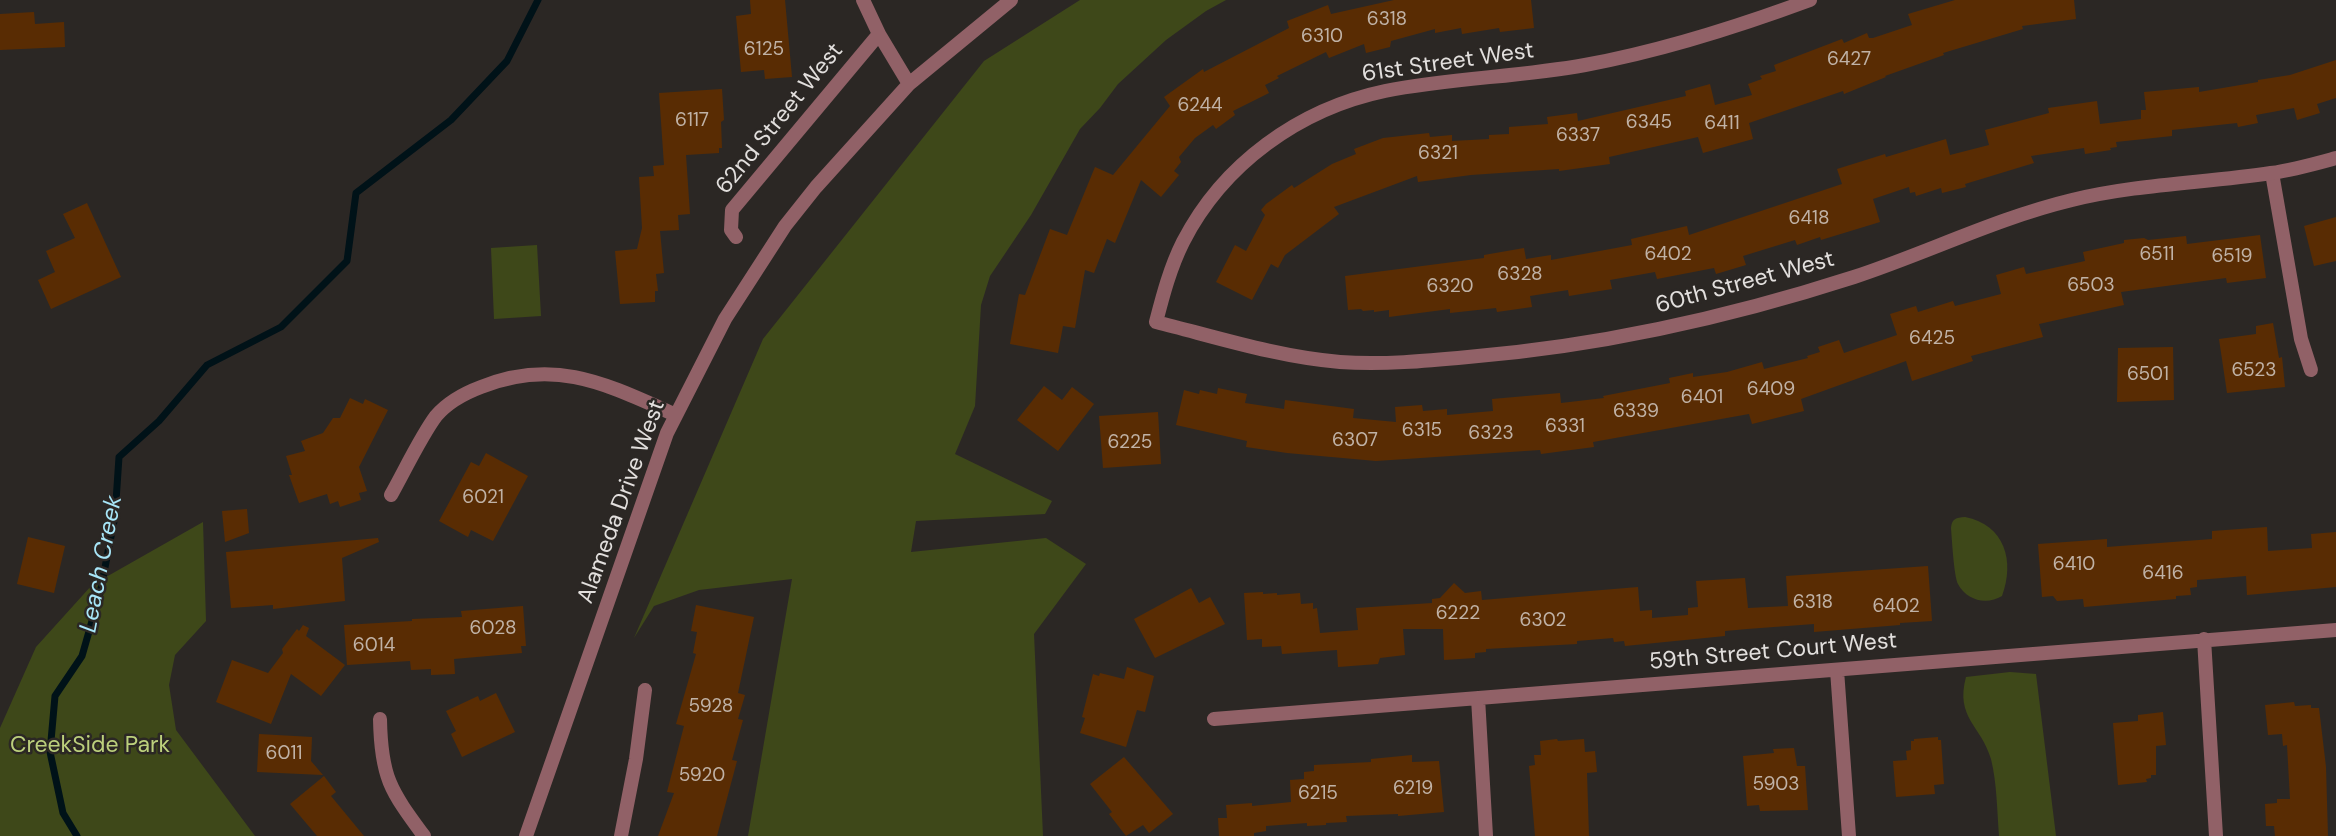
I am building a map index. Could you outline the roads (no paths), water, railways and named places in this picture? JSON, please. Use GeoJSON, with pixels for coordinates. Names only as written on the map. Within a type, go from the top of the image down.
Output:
{"type":"FeatureCollection","features":[{"type":"Feature","properties":{"kind":"street"},"geometry":{"type":"LineString","coordinates":[[863,0],[879,34],[909,84]]}},
{"type":"Feature","properties":{"kind":"street","name":"Alameda Drive West"},"geometry":{"type":"LineString","coordinates":[[526,836],[667,433],[725,319],[785,226],[816,187],[909,84],[1011,0]]}},
{"type":"Feature","properties":{"kind":"street","name":"61st Street West"},"geometry":{"type":"LineString","coordinates":[[1156,323],[1166,281],[1183,242],[1205,206],[1252,155],[1293,125],[1320,112],[1386,91],[1527,75],[1657,49],[1737,26],[1810,0]]}},
{"type":"Feature","properties":{"kind":"street","name":"62nd Street West"},"geometry":{"type":"LineString","coordinates":[[736,237],[731,230],[732,210],[879,34]]}},
{"type":"Feature","properties":{"kind":"street","name":"60th Street West"},"geometry":{"type":"LineString","coordinates":[[1156,323],[1300,357],[1343,362],[1425,361],[1525,352],[1611,340],[1693,324],[1770,304],[1858,275],[2021,214],[2073,199],[2133,189],[2272,173],[2336,158]]}},
{"type":"Feature","properties":{"kind":"street"},"geometry":{"type":"LineString","coordinates":[[2272,173],[2301,338],[2311,370]]}},
{"type":"Feature","properties":{"kind":"street"},"geometry":{"type":"LineString","coordinates":[[391,495],[437,415],[462,394],[498,380],[535,374],[574,376],[606,385],[676,415]]}},
{"type":"Feature","properties":{"kind":"street","name":"59th Street Court West"},"geometry":{"type":"LineString","coordinates":[[1214,719],[2336,630]]}},
{"type":"Feature","properties":{"kind":"street"},"geometry":{"type":"LineString","coordinates":[[2204,639],[2216,836]]}},
{"type":"Feature","properties":{"kind":"street"},"geometry":{"type":"LineString","coordinates":[[1837,670],[1849,836]]}},
{"type":"Feature","properties":{"kind":"street"},"geometry":{"type":"LineString","coordinates":[[621,836],[636,759],[645,690]]}},
{"type":"Feature","properties":{"kind":"street"},"geometry":{"type":"LineString","coordinates":[[1478,698],[1486,836]]}},
{"type":"Feature","properties":{"kind":"street"},"geometry":{"type":"LineString","coordinates":[[380,719],[380,753],[387,779],[397,800],[424,836]]}},
{"type":"Feature","properties":{"kind":"waterway","name":"Leach Creek"},"geometry":{"type":"LineString","coordinates":[[77,836],[63,813],[50,752],[55,696],[82,656],[100,593],[115,516],[119,457],[159,421],[207,365],[281,327],[347,261],[356,193],[451,120],[507,61],[538,0]]}},
{"type":"Feature","properties":{"kind":"park label","name":"CreekSide Park"},"geometry":{"type":"Point","coordinates":[90,746]}}]}
